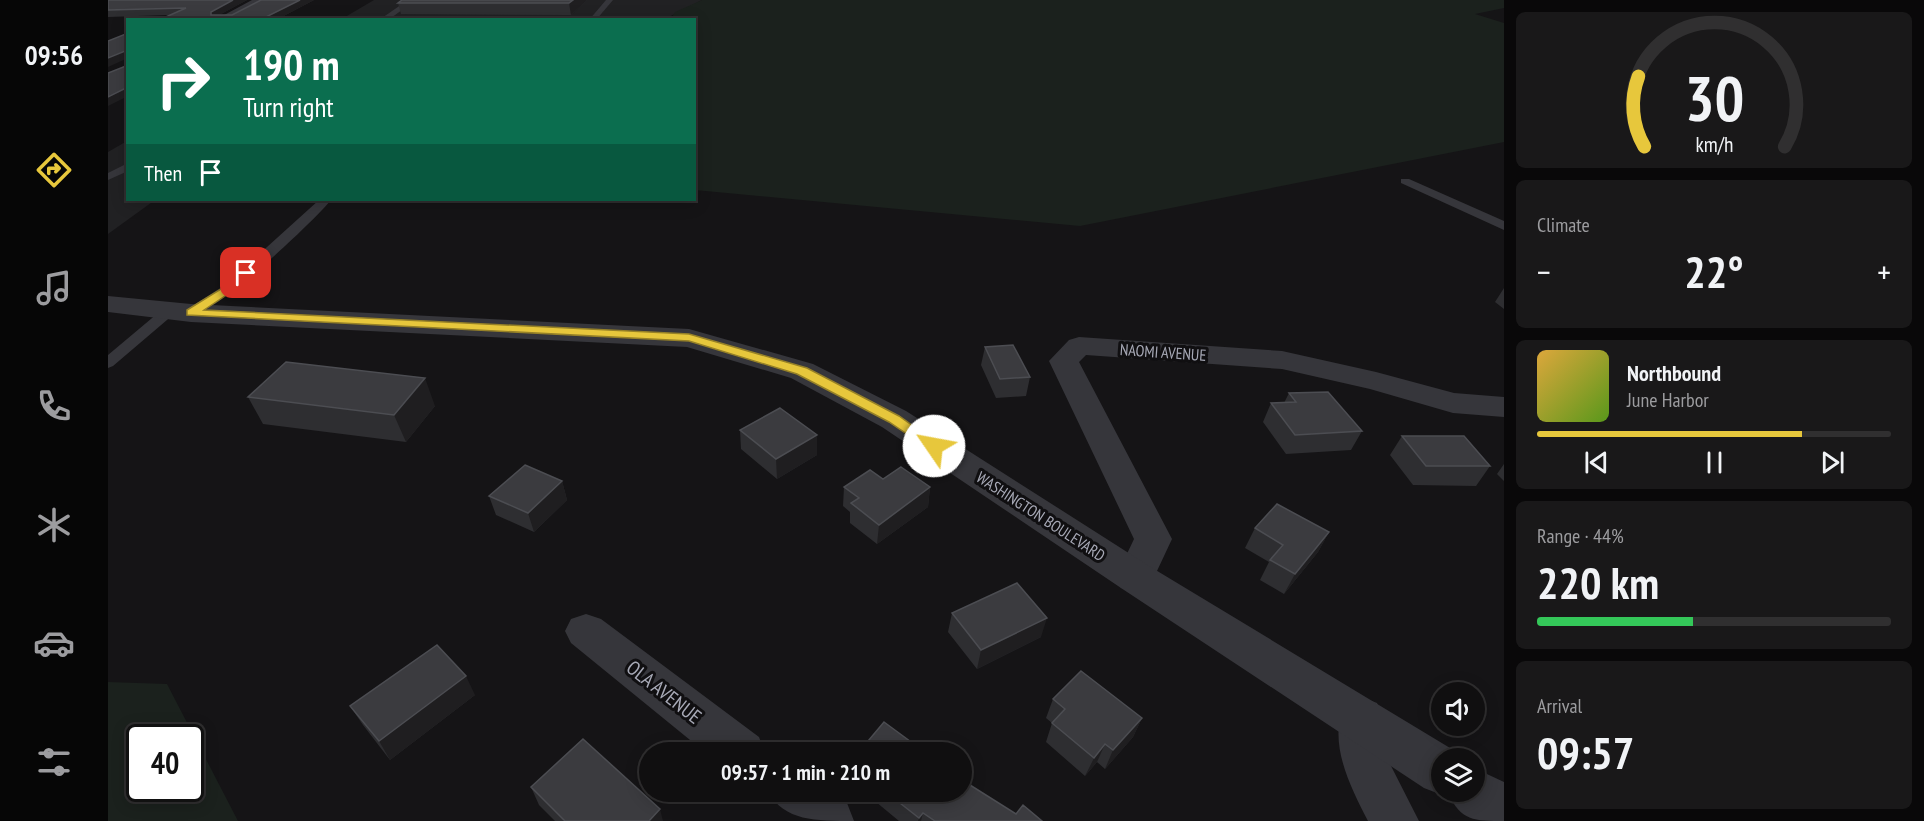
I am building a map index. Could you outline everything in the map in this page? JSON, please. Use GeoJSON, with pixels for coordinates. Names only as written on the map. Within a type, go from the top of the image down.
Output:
{"type":"FeatureCollection","features":[{"type":"Feature","properties":{"kind":"street"},"geometry":{"type":"LineString","coordinates":[[226,18],[263,0]]}},
{"type":"Feature","properties":{"kind":"street","name":"WASHINGTON BOULEVARD"},"geometry":{"type":"LineString","coordinates":[[108,304],[180,312],[689,338],[802,371],[894,419],[1135,577],[1431,764]]}},
{"type":"Feature","properties":{"kind":"street","name":"NAOMI AVENUE"},"geometry":{"type":"LineString","coordinates":[[1135,577],[1153,539],[1064,361],[1079,346],[1282,360],[1376,381],[1453,403],[1504,407]]}},
{"type":"Feature","properties":{"kind":"street","name":"OLA AVENUE"},"geometry":{"type":"LineString","coordinates":[[586,631],[728,742]]}},
{"type":"Feature","properties":{"kind":"street"},"geometry":{"type":"LineString","coordinates":[[1361,718],[1367,769],[1394,821]]}},
{"type":"Feature","properties":{"kind":"street"},"geometry":{"type":"LineString","coordinates":[[1485,800],[1504,812]]}},
{"type":"Feature","properties":{"kind":"street"},"geometry":{"type":"LineString","coordinates":[[805,802],[830,821]]}},
{"type":"Feature","properties":{"kind":"lane"},"geometry":{"type":"LineString","coordinates":[[385,18],[413,0]]}},
{"type":"Feature","properties":{"kind":"lane"},"geometry":{"type":"LineString","coordinates":[[594,18],[610,0]]}},
{"type":"Feature","properties":{"kind":"lane"},"geometry":{"type":"LineString","coordinates":[[108,177],[126,167]]}},
{"type":"Feature","properties":{"kind":"lane"},"geometry":{"type":"LineString","coordinates":[[1405,181],[1504,226]]}},
{"type":"Feature","properties":{"kind":"lane"},"geometry":{"type":"LineString","coordinates":[[108,363],[115,352],[180,312],[230,288],[324,201]]}},
{"type":"Feature","properties":{"kind":"shaded area"},"geometry":{"type":"Polygon","coordinates":[[[374,0],[702,0],[667,18],[343,18],[374,0]]]}},
{"type":"Feature","properties":{"kind":"shaded area"},"geometry":{"type":"Polygon","coordinates":[[[702,0],[1504,0],[1504,8],[1475,14],[1504,23],[1504,142],[1080,226],[696,190],[696,18],[672,18],[675,12],[702,0]]]}},
{"type":"Feature","properties":{"kind":"shaded area"},"geometry":{"type":"Polygon","coordinates":[[[126,142],[126,201],[154,201],[108,234],[108,152],[126,142]]]}},
{"type":"Feature","properties":{"kind":"shaded area"},"geometry":{"type":"Polygon","coordinates":[[[108,682],[167,684],[188,724],[126,724],[126,802],[204,802],[204,755],[238,821],[108,821],[108,682]]]}},
{"type":"Feature","properties":{"kind":"building"},"geometry":{"type":"Polygon","coordinates":[[[108,0],[233,0],[211,12],[211,15],[232,15],[261,0],[300,0],[264,18],[164,18],[186,8],[108,10],[108,0]]]}},
{"type":"Feature","properties":{"kind":"building"},"geometry":{"type":"Polygon","coordinates":[[[402,0],[573,0],[569,3],[398,3],[402,0]]]}},
{"type":"Feature","properties":{"kind":"building"},"geometry":{"type":"Polygon","coordinates":[[[126,34],[126,66],[125,51],[108,58],[108,41],[126,34]]]}},
{"type":"Feature","properties":{"kind":"building"},"geometry":{"type":"Polygon","coordinates":[[[126,66],[126,88],[108,97],[108,73],[126,66]]]}},
{"type":"Feature","properties":{"kind":"building"},"geometry":{"type":"Polygon","coordinates":[[[1013,345],[1030,377],[1000,379],[985,347],[1013,345]]]}},
{"type":"Feature","properties":{"kind":"building"},"geometry":{"type":"Polygon","coordinates":[[[286,362],[425,378],[394,415],[248,397],[286,362]]]}},
{"type":"Feature","properties":{"kind":"building"},"geometry":{"type":"Polygon","coordinates":[[[1328,392],[1362,431],[1295,435],[1271,403],[1296,402],[1289,393],[1328,392]]]}},
{"type":"Feature","properties":{"kind":"building"},"geometry":{"type":"Polygon","coordinates":[[[780,408],[817,435],[776,459],[740,430],[780,408]]]}},
{"type":"Feature","properties":{"kind":"building"},"geometry":{"type":"Polygon","coordinates":[[[1402,436],[1464,436],[1490,466],[1426,466],[1402,436]]]}},
{"type":"Feature","properties":{"kind":"building"},"geometry":{"type":"Polygon","coordinates":[[[525,465],[562,481],[528,513],[489,496],[525,465]]]}},
{"type":"Feature","properties":{"kind":"building"},"geometry":{"type":"Polygon","coordinates":[[[901,467],[930,487],[879,525],[851,503],[859,498],[844,487],[870,470],[883,479],[901,467]]]}},
{"type":"Feature","properties":{"kind":"building"},"geometry":{"type":"Polygon","coordinates":[[[1277,504],[1329,532],[1295,574],[1270,560],[1283,545],[1255,528],[1277,504]]]}},
{"type":"Feature","properties":{"kind":"building"},"geometry":{"type":"Polygon","coordinates":[[[1017,583],[1047,618],[981,650],[952,613],[1017,583]]]}},
{"type":"Feature","properties":{"kind":"building"},"geometry":{"type":"Polygon","coordinates":[[[437,645],[466,676],[379,741],[350,706],[437,645]]]}},
{"type":"Feature","properties":{"kind":"building"},"geometry":{"type":"Polygon","coordinates":[[[1081,671],[1142,718],[1113,750],[1105,744],[1094,758],[1052,723],[1065,709],[1053,699],[1081,671]]]}},
{"type":"Feature","properties":{"kind":"building"},"geometry":{"type":"Polygon","coordinates":[[[884,722],[911,742],[867,742],[884,722]]]}},
{"type":"Feature","properties":{"kind":"building"},"geometry":{"type":"Polygon","coordinates":[[[583,739],[639,790],[639,802],[652,802],[660,809],[649,821],[565,821],[531,787],[583,739]]]}},
{"type":"Feature","properties":{"kind":"building"},"geometry":{"type":"Polygon","coordinates":[[[972,786],[1016,814],[1023,805],[1042,821],[935,821],[923,813],[919,818],[899,802],[972,802],[972,786]]]}},
{"type":"Feature","properties":{"kind":"route"},"geometry":{"type":"LineString","coordinates":[[246,273],[230,288],[192,313],[689,338],[802,371],[894,419],[934,446]]}}]}
